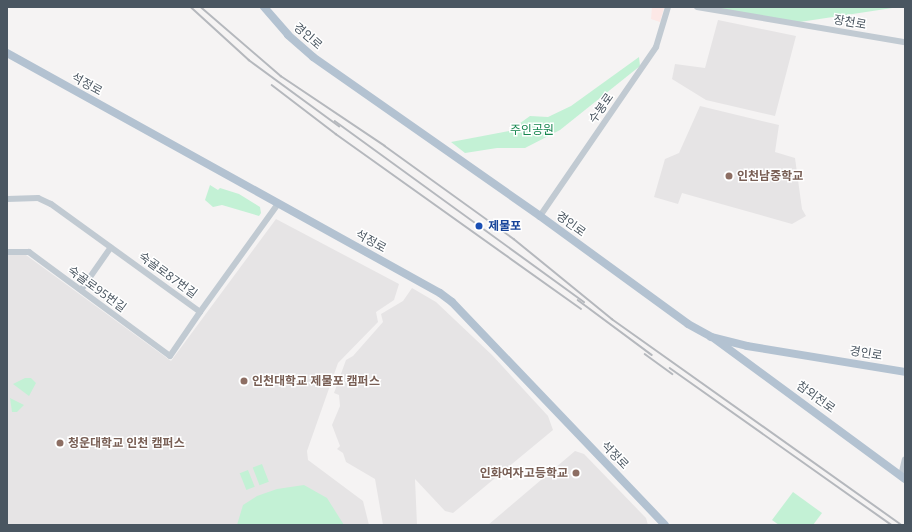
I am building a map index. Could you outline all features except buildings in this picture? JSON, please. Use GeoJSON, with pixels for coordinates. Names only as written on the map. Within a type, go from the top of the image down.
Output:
{"type":"FeatureCollection","features":[{"type":"Feature","properties":{"kind":"main road","name":"경인로"},"geometry":{"type":"LineString","coordinates":[[264,7],[288,35],[313,57],[540,216],[688,324],[711,336],[748,346],[905,372]]}},
{"type":"Feature","properties":{"kind":"main road","name":"석정로"},"geometry":{"type":"LineString","coordinates":[[7,53],[440,293],[452,302],[665,525]]}},
{"type":"Feature","properties":{"kind":"main road","name":"참외전로"},"geometry":{"type":"LineString","coordinates":[[711,336],[903,477]]}},
{"type":"Feature","properties":{"kind":"street","name":"수봉로"},"geometry":{"type":"LineString","coordinates":[[540,216],[656,47],[668,7]]}},
{"type":"Feature","properties":{"kind":"street","name":"장천로"},"geometry":{"type":"LineString","coordinates":[[698,7],[905,42]]}},
{"type":"Feature","properties":{"kind":"street","name":"숙골로87번길"},"geometry":{"type":"LineString","coordinates":[[7,199],[38,198],[47,201],[200,312],[278,204]]}},
{"type":"Feature","properties":{"kind":"street"},"geometry":{"type":"LineString","coordinates":[[81,290],[111,247]]}},
{"type":"Feature","properties":{"kind":"street","name":"숙골로95번길"},"geometry":{"type":"LineString","coordinates":[[7,252],[28,252],[170,356],[200,312]]}},
{"type":"Feature","properties":{"kind":"street"},"geometry":{"type":"LineString","coordinates":[[903,477],[905,458]]}},
{"type":"Feature","properties":{"kind":"shaded area"},"geometry":{"type":"Polygon","coordinates":[[[652,7],[664,8],[660,22],[651,19],[652,7]]]}},
{"type":"Feature","properties":{"kind":"shaded area"},"geometry":{"type":"Polygon","coordinates":[[[718,20],[796,36],[775,116],[706,100],[672,79],[675,64],[705,68],[718,20]]]}},
{"type":"Feature","properties":{"kind":"shaded area","name":"인천남중학교"},"geometry":{"type":"Polygon","coordinates":[[[700,106],[779,125],[775,152],[795,158],[802,209],[806,216],[792,224],[682,193],[678,204],[654,197],[665,159],[679,153],[700,106]]]}},
{"type":"Feature","properties":{"kind":"shaded area","name":"인천대학교 제물포 캠퍼스"},"geometry":{"type":"Polygon","coordinates":[[[276,219],[399,284],[394,300],[376,312],[378,322],[338,363],[307,451],[308,460],[363,501],[369,525],[7,525],[7,255],[26,255],[171,361],[276,219]]]}},
{"type":"Feature","properties":{"kind":"shaded area"},"geometry":{"type":"Polygon","coordinates":[[[412,288],[436,302],[492,355],[548,416],[553,430],[453,513],[445,511],[415,479],[417,525],[383,525],[375,479],[346,462],[343,453],[337,449],[340,446],[332,425],[340,406],[339,395],[334,393],[346,360],[353,356],[383,322],[381,314],[403,301],[412,288]]]}},
{"type":"Feature","properties":{"kind":"shaded area","name":"인화여자고등학교"},"geometry":{"type":"Polygon","coordinates":[[[575,451],[584,454],[646,518],[648,525],[488,525],[575,451]]]}},
{"type":"Feature","properties":{"kind":"green space"},"geometry":{"type":"Polygon","coordinates":[[[716,7],[899,7],[793,23],[715,10],[716,7]]]}},
{"type":"Feature","properties":{"kind":"green space","name":"주인공원"},"geometry":{"type":"Polygon","coordinates":[[[639,57],[640,66],[560,130],[525,148],[497,148],[465,153],[451,142],[509,131],[530,116],[548,117],[571,106],[639,57]]]}},
{"type":"Feature","properties":{"kind":"green space"},"geometry":{"type":"Polygon","coordinates":[[[210,185],[218,190],[220,188],[239,194],[260,207],[261,213],[259,216],[222,205],[213,207],[205,200],[210,185]]]}},
{"type":"Feature","properties":{"kind":"green space"},"geometry":{"type":"Polygon","coordinates":[[[25,378],[31,378],[36,383],[29,396],[13,384],[25,378]]]}},
{"type":"Feature","properties":{"kind":"green space"},"geometry":{"type":"Polygon","coordinates":[[[10,398],[24,405],[17,412],[12,412],[10,398]]]}},
{"type":"Feature","properties":{"kind":"green space"},"geometry":{"type":"Polygon","coordinates":[[[262,464],[269,482],[259,485],[253,468],[262,464]]]}},
{"type":"Feature","properties":{"kind":"green space"},"geometry":{"type":"Polygon","coordinates":[[[248,470],[255,487],[246,490],[240,473],[248,470]]]}},
{"type":"Feature","properties":{"kind":"green space"},"geometry":{"type":"Polygon","coordinates":[[[304,485],[327,498],[344,525],[237,525],[243,505],[257,496],[277,489],[304,485]]]}},
{"type":"Feature","properties":{"kind":"green space"},"geometry":{"type":"Polygon","coordinates":[[[793,492],[822,513],[813,525],[779,525],[772,520],[793,492]]]}},
{"type":"Feature","properties":{"kind":"railway"},"geometry":{"type":"LineString","coordinates":[[191,7],[249,60],[339,126]]}},
{"type":"Feature","properties":{"kind":"railway"},"geometry":{"type":"LineString","coordinates":[[201,7],[281,76],[385,146],[514,239],[612,319],[902,525]]}},
{"type":"Feature","properties":{"kind":"railway"},"geometry":{"type":"LineString","coordinates":[[272,85],[336,134],[581,309]]}},
{"type":"Feature","properties":{"kind":"railway"},"geometry":{"type":"LineString","coordinates":[[335,121],[584,302]]}},
{"type":"Feature","properties":{"kind":"railway"},"geometry":{"type":"LineString","coordinates":[[578,300],[652,355]]}},
{"type":"Feature","properties":{"kind":"railway"},"geometry":{"type":"LineString","coordinates":[[645,354],[673,374]]}},
{"type":"Feature","properties":{"kind":"railway"},"geometry":{"type":"LineString","coordinates":[[670,368],[892,525]]}},
{"type":"Feature","properties":{"kind":"place","name":"인천남중학교"},"geometry":{"type":"Point","coordinates":[729,176]}},
{"type":"Feature","properties":{"kind":"place","name":"제물포"},"geometry":{"type":"Point","coordinates":[479,226]}},
{"type":"Feature","properties":{"kind":"place","name":"인천대학교 제물포 캠퍼스"},"geometry":{"type":"Point","coordinates":[244,381]}},
{"type":"Feature","properties":{"kind":"place","name":"청운대학교 인천 캠퍼스"},"geometry":{"type":"Point","coordinates":[60,443]}},
{"type":"Feature","properties":{"kind":"place","name":"인화여자고등학교"},"geometry":{"type":"Point","coordinates":[576,473]}}]}
